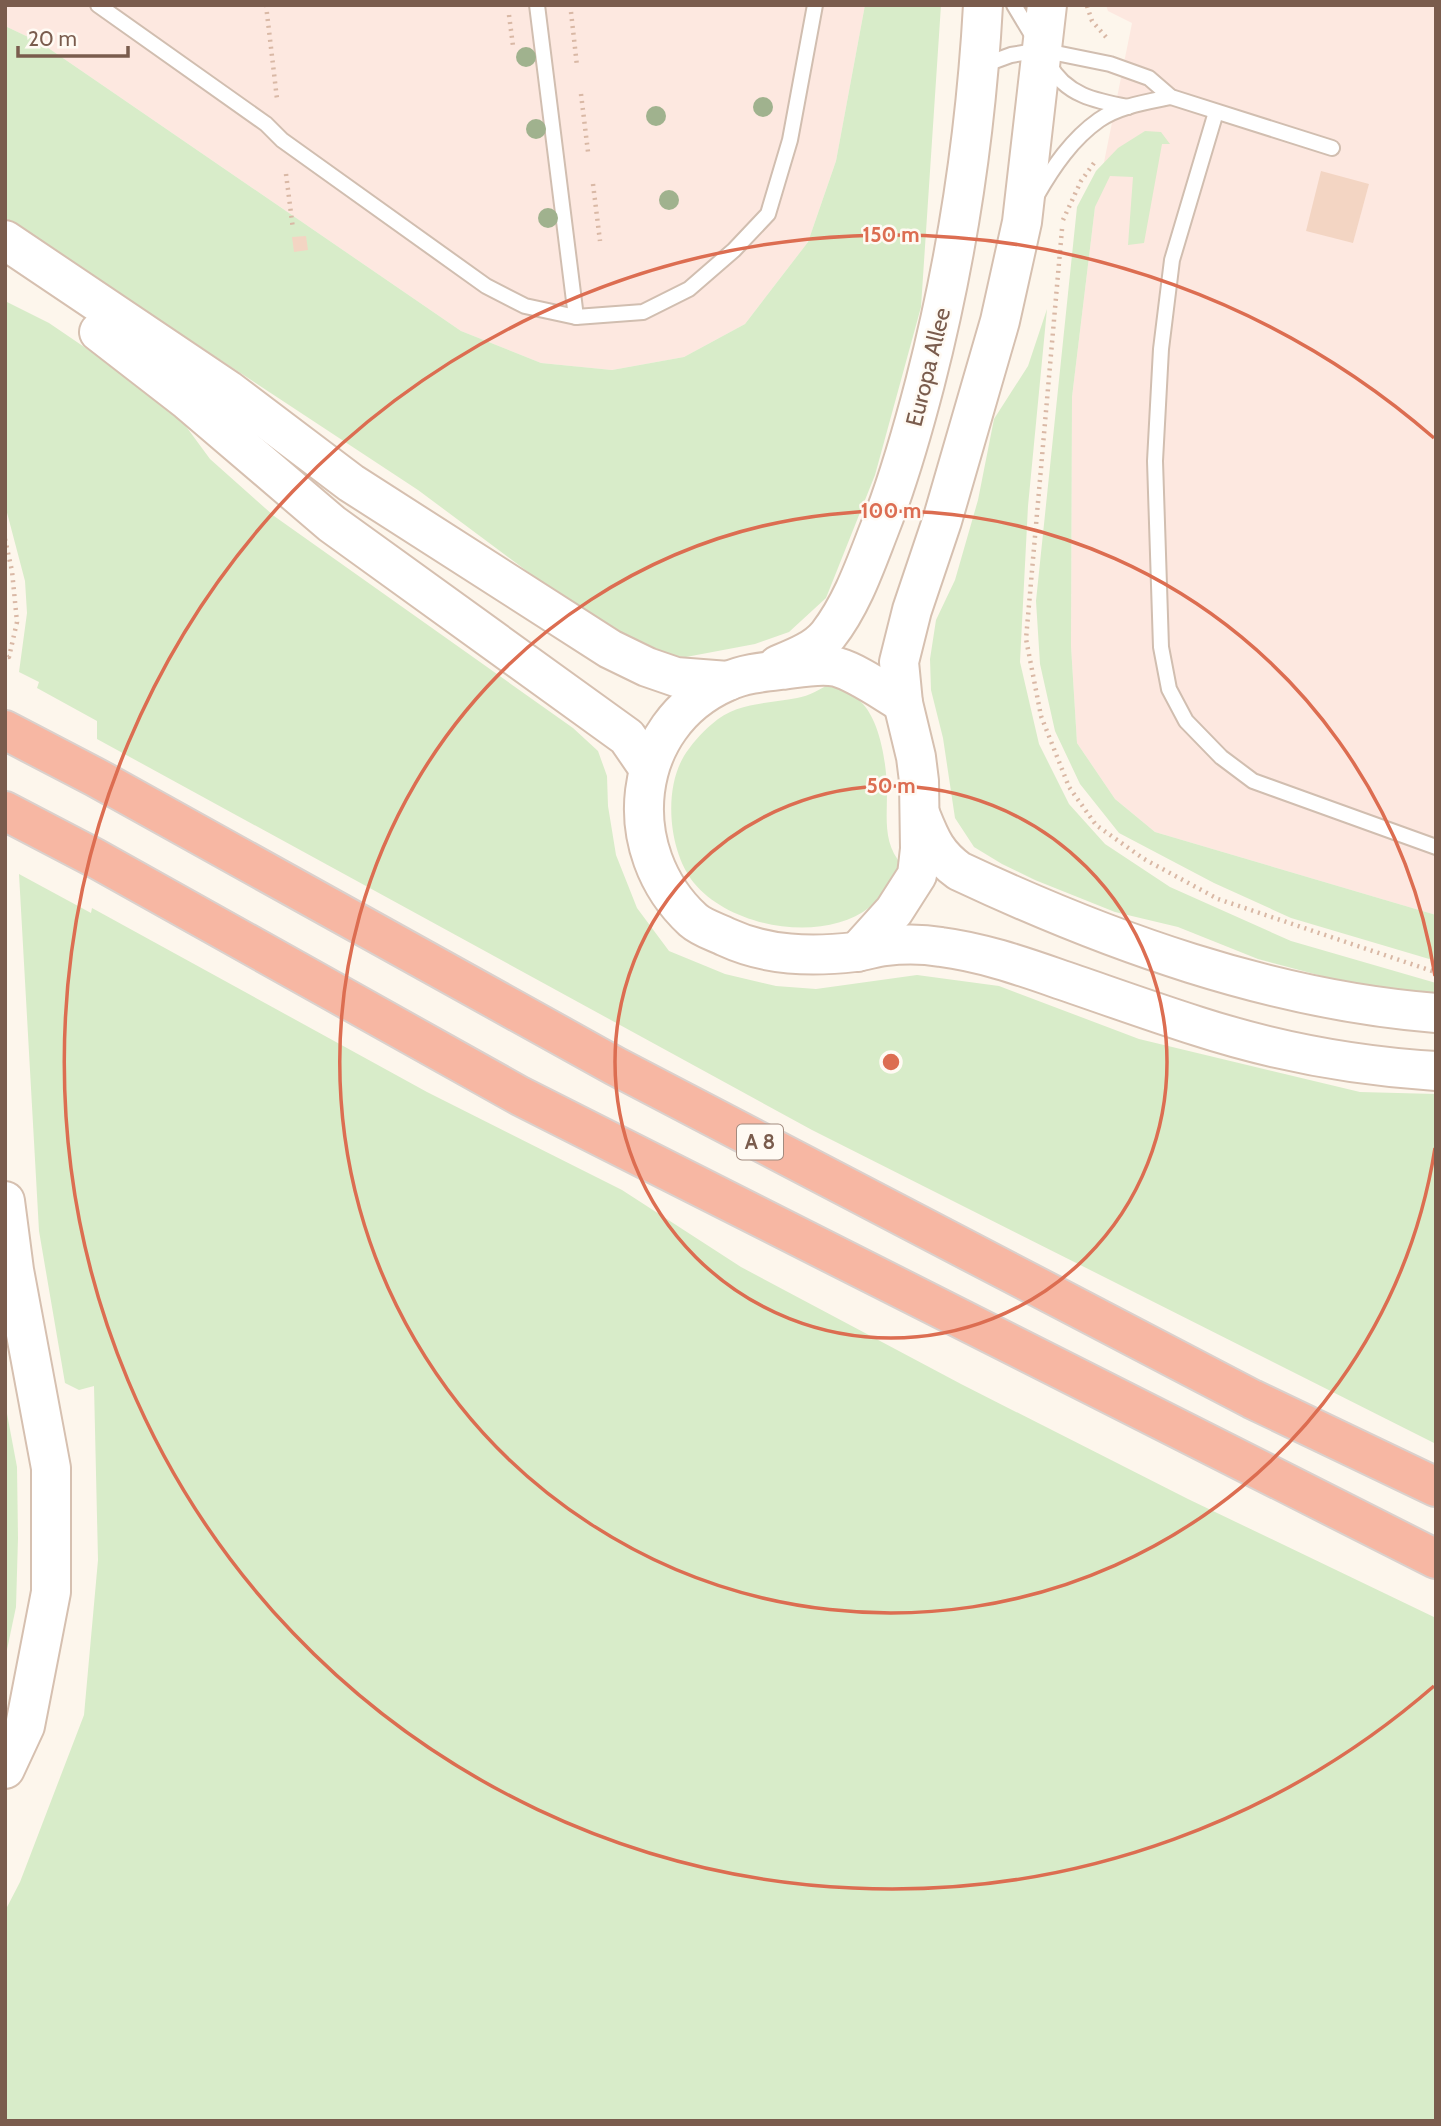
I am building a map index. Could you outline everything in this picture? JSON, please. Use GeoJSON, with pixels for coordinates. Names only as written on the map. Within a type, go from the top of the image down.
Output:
{"type":"FeatureCollection","features":[{"type":"Feature","properties":{"kind":"highway","name":"A 8"},"geometry":{"type":"LineString","coordinates":[[5,730],[95,777],[615,1066],[1252,1399],[1436,1487]]}},
{"type":"Feature","properties":{"kind":"highway"},"geometry":{"type":"LineString","coordinates":[[5,811],[93,857],[520,1096],[1436,1559]]}},
{"type":"Feature","properties":{"kind":"main road","name":"Europa Allee"},"geometry":{"type":"LineString","coordinates":[[983,5],[980,66],[957,240],[939,328],[890,504],[851,597],[827,637],[790,660],[744,677],[689,706],[671,724],[659,743],[649,769],[643,811],[649,853],[667,891],[695,923],[740,944],[775,953],[815,955],[917,944],[957,949],[1006,962],[1200,1028],[1366,1065],[1436,1071]]}},
{"type":"Feature","properties":{"kind":"main road"},"geometry":{"type":"LineString","coordinates":[[858,952],[894,911],[917,875],[920,849],[916,757],[903,703],[899,662],[904,636],[942,521],[1000,321],[1021,222],[1047,5]]}},
{"type":"Feature","properties":{"kind":"main road"},"geometry":{"type":"LineString","coordinates":[[5,240],[228,390],[351,483],[610,649],[647,667],[676,677],[744,677],[807,667],[836,667],[903,703]]}},
{"type":"Feature","properties":{"kind":"main road"},"geometry":{"type":"LineString","coordinates":[[5,269],[130,354],[332,524],[627,737],[649,769]]}},
{"type":"Feature","properties":{"kind":"main road"},"geometry":{"type":"LineString","coordinates":[[918,808],[930,840],[943,859],[951,865],[992,886],[1079,923],[1179,958],[1324,998],[1436,1013]]}},
{"type":"Feature","properties":{"kind":"main road"},"geometry":{"type":"LineString","coordinates":[[5,1201],[14,1270],[51,1468],[51,1592],[25,1726],[5,1769]]}},
{"type":"Feature","properties":{"kind":"lane"},"geometry":{"type":"LineString","coordinates":[[98,5],[266,124],[282,140],[486,286],[524,306],[576,317],[643,312],[689,289],[734,250],[768,214],[790,140],[815,5]]}},
{"type":"Feature","properties":{"kind":"lane"},"geometry":{"type":"LineString","coordinates":[[537,5],[576,317]]}},
{"type":"Feature","properties":{"kind":"lane"},"geometry":{"type":"LineString","coordinates":[[1014,5],[1052,69],[1065,84],[1077,94],[1128,107]]}},
{"type":"Feature","properties":{"kind":"lane"},"geometry":{"type":"LineString","coordinates":[[980,66],[1011,55],[1041,50],[1110,64],[1149,78],[1171,97],[1332,148]]}},
{"type":"Feature","properties":{"kind":"lane"},"geometry":{"type":"LineString","coordinates":[[1021,222],[1053,168],[1100,119],[1128,107],[1171,97]]}},
{"type":"Feature","properties":{"kind":"lane"},"geometry":{"type":"LineString","coordinates":[[1216,111],[1172,260],[1161,349],[1155,461],[1161,647],[1170,689],[1186,721],[1222,757],[1253,782],[1436,847]]}},
{"type":"Feature","properties":{"kind":"path"},"geometry":{"type":"LineString","coordinates":[[1087,5],[1092,21],[1111,43]]}},
{"type":"Feature","properties":{"kind":"path"},"geometry":{"type":"LineString","coordinates":[[571,12],[577,66]]}},
{"type":"Feature","properties":{"kind":"path"},"geometry":{"type":"LineString","coordinates":[[581,94],[588,152]]}},
{"type":"Feature","properties":{"kind":"path"},"geometry":{"type":"LineString","coordinates":[[1091,166],[1064,215],[1026,639],[1041,716],[1069,787],[1096,825],[1144,859],[1217,900],[1436,972]]}},
{"type":"Feature","properties":{"kind":"path"},"geometry":{"type":"LineString","coordinates":[[593,184],[600,242]]}},
{"type":"Feature","properties":{"kind":"path"},"geometry":{"type":"LineString","coordinates":[[5,539],[12,571],[17,622],[9,657],[5,657]]}},
{"type":"Feature","properties":{"kind":"shaded area"},"geometry":{"type":"Polygon","coordinates":[[[5,5],[865,5],[836,161],[808,242],[745,324],[684,357],[612,370],[541,363],[461,331],[41,43],[5,26],[5,5]]]}},
{"type":"Feature","properties":{"kind":"shaded area"},"geometry":{"type":"Polygon","coordinates":[[[1106,5],[1436,5],[1436,915],[1155,832],[1115,799],[1077,743],[1071,646],[1072,397],[1095,207],[1132,23],[1108,11],[1106,5]]]}},
{"type":"Feature","properties":{"kind":"green space"},"geometry":{"type":"Polygon","coordinates":[[[865,5],[941,5],[921,307],[875,475],[826,598],[789,632],[755,644],[686,657],[654,654],[590,618],[418,490],[5,218],[5,26],[41,43],[461,331],[541,363],[612,370],[684,357],[745,324],[808,242],[836,161],[865,5]]]}},
{"type":"Feature","properties":{"kind":"green space"},"geometry":{"type":"Polygon","coordinates":[[[1145,131],[1161,132],[1170,144],[1162,144],[1144,243],[1128,245],[1133,177],[1110,176],[1095,207],[1072,397],[1071,646],[1077,743],[1115,799],[1155,832],[1436,915],[1436,961],[1291,918],[1214,883],[1119,833],[1080,784],[1055,731],[1040,664],[1036,601],[1077,207],[1096,171],[1118,148],[1145,131]]]}},
{"type":"Feature","properties":{"kind":"green space"},"geometry":{"type":"Polygon","coordinates":[[[5,301],[49,323],[171,406],[210,459],[274,516],[573,728],[598,751],[607,776],[608,806],[616,855],[637,908],[669,951],[725,974],[776,986],[816,989],[917,975],[999,986],[1139,1039],[1360,1092],[1436,1094],[1436,1444],[812,1130],[97,739],[97,721],[37,688],[39,682],[19,672],[27,613],[25,581],[5,505],[5,301]]]}},
{"type":"Feature","properties":{"kind":"green space"},"geometry":{"type":"Polygon","coordinates":[[[1047,309],[1028,506],[1020,662],[1039,744],[1069,804],[1105,844],[1170,887],[1291,941],[1436,983],[1436,1000],[1371,989],[1258,959],[1178,927],[1115,912],[1002,864],[974,847],[955,818],[943,738],[931,690],[930,659],[936,620],[955,580],[978,500],[994,419],[1028,366],[1047,309]]]}},
{"type":"Feature","properties":{"kind":"green space"},"geometry":{"type":"Polygon","coordinates":[[[831,683],[860,701],[869,712],[879,734],[886,771],[889,840],[902,865],[888,887],[870,907],[850,918],[828,925],[803,928],[778,926],[730,911],[694,883],[679,855],[674,838],[671,803],[677,770],[684,756],[708,727],[731,711],[806,696],[831,683]]]}},
{"type":"Feature","properties":{"kind":"green space"},"geometry":{"type":"Polygon","coordinates":[[[19,874],[91,913],[92,908],[427,1092],[622,1190],[741,1267],[961,1384],[1188,1499],[1436,1618],[1436,2121],[5,2121],[5,1911],[20,1882],[84,1715],[98,1560],[94,1386],[79,1390],[65,1383],[39,1231],[19,874]]]}},
{"type":"Feature","properties":{"kind":"green space"},"geometry":{"type":"Polygon","coordinates":[[[5,1403],[17,1467],[18,1538],[16,1607],[5,1659],[5,1403]]]}},
{"type":"Feature","properties":{"kind":"building"},"geometry":{"type":"Polygon","coordinates":[[[1321,171],[1369,184],[1353,243],[1306,231],[1321,171]]]}},
{"type":"Feature","properties":{"kind":"building"},"geometry":{"type":"Polygon","coordinates":[[[306,236],[308,250],[294,252],[292,237],[306,236]]]}}]}
